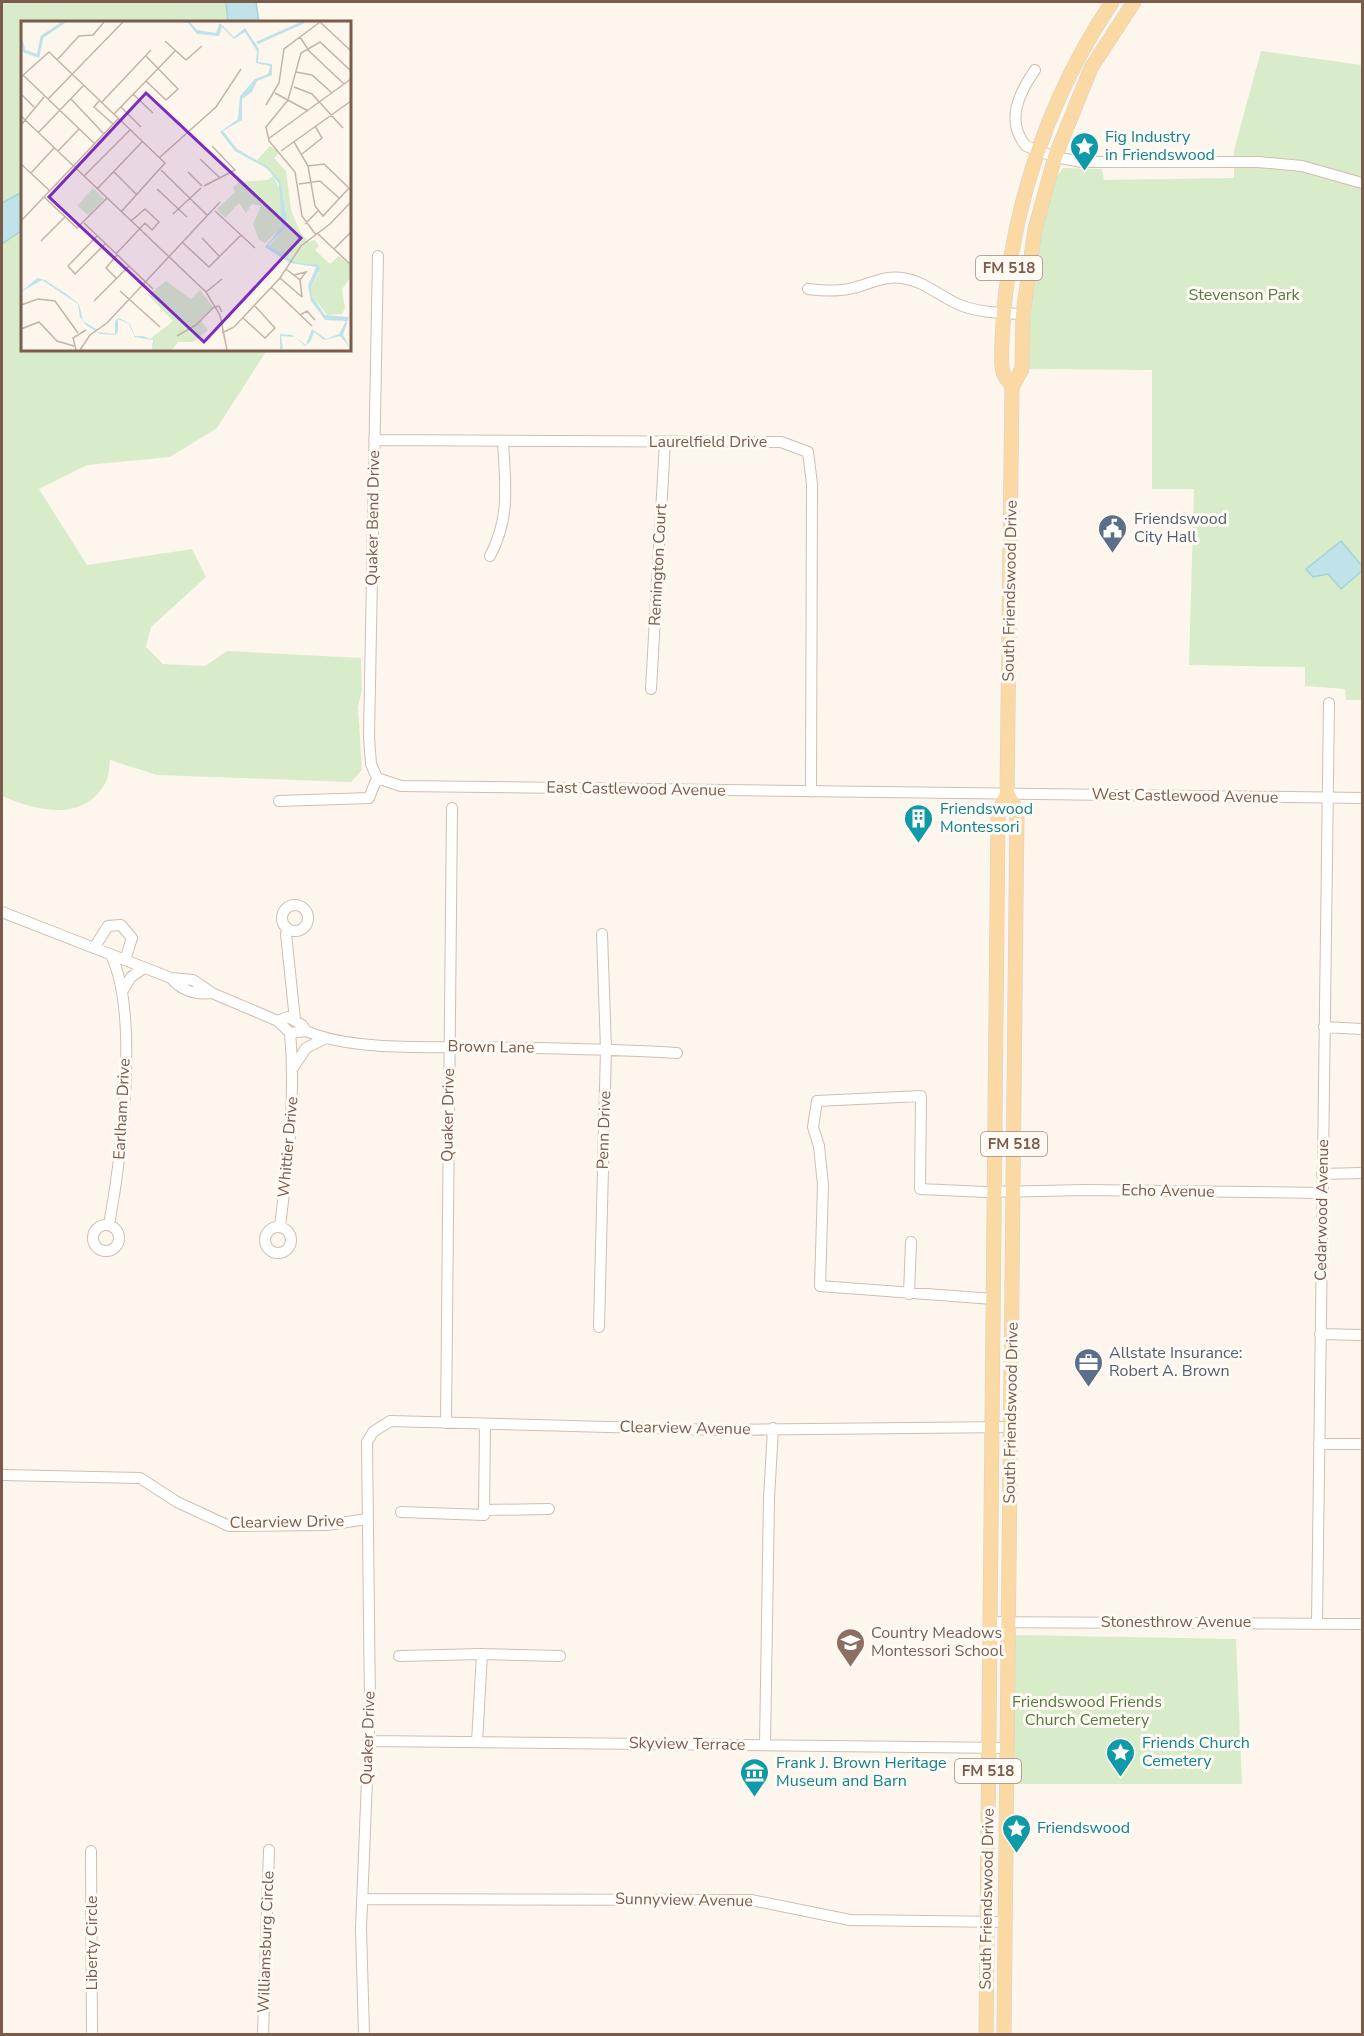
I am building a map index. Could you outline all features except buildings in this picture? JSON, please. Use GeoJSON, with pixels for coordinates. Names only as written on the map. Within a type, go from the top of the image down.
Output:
{"type":"FeatureCollection","features":[{"type":"Feature","properties":{"kind":"main road","name":"South Friendswood Drive"},"geometry":{"type":"LineString","coordinates":[[1012,387],[1002,371],[1004,313],[1014,232],[1036,150],[1073,66],[1112,2]]}},
{"type":"Feature","properties":{"kind":"main road","name":"South Friendswood Drive"},"geometry":{"type":"LineString","coordinates":[[986,2034],[998,813],[1007,794],[1012,387],[1022,369],[1023,314],[1035,229],[1054,157],[1091,68],[1134,2]]}},
{"type":"Feature","properties":{"kind":"main road","name":"South Friendswood Drive"},"geometry":{"type":"LineString","coordinates":[[1004,2034],[1017,810],[1007,794]]}},
{"type":"Feature","properties":{"kind":"main road"},"geometry":{"type":"LineString","coordinates":[[991,1591],[1008,1592]]}},
{"type":"Feature","properties":{"kind":"street"},"geometry":{"type":"LineString","coordinates":[[1035,70],[1022,89],[1016,110],[1018,135],[1026,146],[1054,157],[1082,162],[1269,163],[1302,166],[1362,183]]}},
{"type":"Feature","properties":{"kind":"street","name":"Quaker Bend Drive"},"geometry":{"type":"LineString","coordinates":[[377,778],[371,764],[369,738],[378,256]]}},
{"type":"Feature","properties":{"kind":"street"},"geometry":{"type":"LineString","coordinates":[[808,289],[825,292],[852,289],[875,280],[899,277],[918,281],[959,305],[979,311],[1023,314]]}},
{"type":"Feature","properties":{"kind":"street","name":"Laurelfield Drive"},"geometry":{"type":"LineString","coordinates":[[374,440],[781,442],[808,452],[812,484],[812,792]]}},
{"type":"Feature","properties":{"kind":"street"},"geometry":{"type":"LineString","coordinates":[[490,556],[502,533],[505,501],[503,441]]}},
{"type":"Feature","properties":{"kind":"street","name":"Remington Court"},"geometry":{"type":"LineString","coordinates":[[651,688],[665,442]]}},
{"type":"Feature","properties":{"kind":"street","name":"Cedarwood Avenue"},"geometry":{"type":"LineString","coordinates":[[1317,1623],[1329,703]]}},
{"type":"Feature","properties":{"kind":"street"},"geometry":{"type":"LineString","coordinates":[[279,801],[369,798],[377,778]]}},
{"type":"Feature","properties":{"kind":"street","name":"East Castlewood Avenue"},"geometry":{"type":"LineString","coordinates":[[377,778],[401,786],[1007,794]]}},
{"type":"Feature","properties":{"kind":"street","name":"West Castlewood Avenue"},"geometry":{"type":"LineString","coordinates":[[1007,794],[1362,798]]}},
{"type":"Feature","properties":{"kind":"street","name":"Quaker Drive"},"geometry":{"type":"LineString","coordinates":[[446,1423],[452,807]]}},
{"type":"Feature","properties":{"kind":"street"},"geometry":{"type":"LineString","coordinates":[[2,912],[171,978],[193,980],[212,993],[278,1021],[290,1034],[306,1031]]}},
{"type":"Feature","properties":{"kind":"street"},"geometry":{"type":"LineString","coordinates":[[94,948],[108,926],[121,925],[132,938],[125,960]]}},
{"type":"Feature","properties":{"kind":"street"},"geometry":{"type":"LineString","coordinates":[[288,929],[287,956],[295,1020]]}},
{"type":"Feature","properties":{"kind":"street","name":"Penn Drive"},"geometry":{"type":"LineString","coordinates":[[599,1327],[606,1049],[602,934]]}},
{"type":"Feature","properties":{"kind":"street","name":"Earlham Drive"},"geometry":{"type":"LineString","coordinates":[[109,1226],[117,1181],[123,1115],[125,1040],[119,972],[111,955]]}},
{"type":"Feature","properties":{"kind":"street"},"geometry":{"type":"LineString","coordinates":[[122,992],[131,976],[144,968]]}},
{"type":"Feature","properties":{"kind":"street"},"geometry":{"type":"LineString","coordinates":[[278,1021],[288,1017],[295,1020]]}},
{"type":"Feature","properties":{"kind":"street","name":"Brown Lane"},"geometry":{"type":"LineString","coordinates":[[295,1020],[306,1031],[324,1039],[449,1047],[606,1049],[677,1053]]}},
{"type":"Feature","properties":{"kind":"street"},"geometry":{"type":"LineString","coordinates":[[1324,1027],[1362,1029]]}},
{"type":"Feature","properties":{"kind":"street","name":"Whittier Drive"},"geometry":{"type":"LineString","coordinates":[[280,1226],[289,1155],[293,1068],[290,1034]]}},
{"type":"Feature","properties":{"kind":"street"},"geometry":{"type":"LineString","coordinates":[[293,1068],[306,1048],[324,1039]]}},
{"type":"Feature","properties":{"kind":"street","name":"Echo Avenue"},"geometry":{"type":"LineString","coordinates":[[909,1294],[820,1286],[823,1185],[819,1146],[813,1127],[817,1101],[921,1096],[920,1189],[994,1192],[1014,1190],[1322,1193]]}},
{"type":"Feature","properties":{"kind":"street"},"geometry":{"type":"LineString","coordinates":[[1322,1174],[1362,1173]]}},
{"type":"Feature","properties":{"kind":"street"},"geometry":{"type":"LineString","coordinates":[[911,1242],[909,1294],[993,1299]]}},
{"type":"Feature","properties":{"kind":"street"},"geometry":{"type":"LineString","coordinates":[[1320,1334],[1362,1335]]}},
{"type":"Feature","properties":{"kind":"street","name":"Clearview Avenue"},"geometry":{"type":"LineString","coordinates":[[368,1441],[373,1432],[390,1421],[717,1430],[992,1429],[1010,1427]]}},
{"type":"Feature","properties":{"kind":"street"},"geometry":{"type":"LineString","coordinates":[[401,1512],[484,1515],[485,1424]]}},
{"type":"Feature","properties":{"kind":"street"},"geometry":{"type":"LineString","coordinates":[[765,1745],[768,1510],[773,1428]]}},
{"type":"Feature","properties":{"kind":"street","name":"Quaker Drive"},"geometry":{"type":"LineString","coordinates":[[364,2034],[362,1899],[368,1741],[368,1441]]}},
{"type":"Feature","properties":{"kind":"street"},"geometry":{"type":"LineString","coordinates":[[1319,1444],[1362,1444]]}},
{"type":"Feature","properties":{"kind":"street","name":"Clearview Drive"},"geometry":{"type":"LineString","coordinates":[[2,1475],[140,1478],[204,1516],[229,1526],[326,1525],[368,1519]]}},
{"type":"Feature","properties":{"kind":"street"},"geometry":{"type":"LineString","coordinates":[[484,1510],[549,1509]]}},
{"type":"Feature","properties":{"kind":"street","name":"Stonesthrow Avenue"},"geometry":{"type":"LineString","coordinates":[[990,1622],[1362,1624]]}},
{"type":"Feature","properties":{"kind":"street"},"geometry":{"type":"LineString","coordinates":[[399,1656],[482,1654],[560,1656]]}},
{"type":"Feature","properties":{"kind":"street"},"geometry":{"type":"LineString","coordinates":[[477,1742],[482,1654]]}},
{"type":"Feature","properties":{"kind":"street","name":"Skyview Terrace"},"geometry":{"type":"LineString","coordinates":[[368,1741],[1006,1748]]}},
{"type":"Feature","properties":{"kind":"street","name":"Williamsburg Circle"},"geometry":{"type":"LineString","coordinates":[[263,2034],[269,1850]]}},
{"type":"Feature","properties":{"kind":"street","name":"Liberty Circle"},"geometry":{"type":"LineString","coordinates":[[92,1851],[92,2034]]}},
{"type":"Feature","properties":{"kind":"street","name":"Sunnyview Avenue"},"geometry":{"type":"LineString","coordinates":[[362,1899],[751,1900],[850,1920],[1004,1922]]}},
{"type":"Feature","properties":{"kind":"green space"},"geometry":{"type":"Polygon","coordinates":[[[2,2],[226,2],[228,21],[21,21],[21,193],[2,203],[2,2]]]}},
{"type":"Feature","properties":{"kind":"green space","name":"Stevenson Park"},"geometry":{"type":"Polygon","coordinates":[[[1261,51],[1362,65],[1362,700],[1346,700],[1345,689],[1305,686],[1305,667],[1189,665],[1194,489],[1152,489],[1152,370],[1028,369],[1032,294],[1040,234],[1053,184],[1063,168],[1102,169],[1104,180],[1234,178],[1234,150],[1261,51]]]}},
{"type":"Feature","properties":{"kind":"green space"},"geometry":{"type":"Polygon","coordinates":[[[21,231],[21,351],[266,351],[217,428],[170,457],[87,465],[39,489],[87,565],[192,549],[206,577],[151,627],[146,647],[163,664],[205,666],[227,651],[361,658],[362,690],[358,707],[362,770],[351,782],[157,775],[110,760],[107,780],[97,795],[85,804],[73,808],[44,809],[2,796],[2,244],[21,231]]]}},
{"type":"Feature","properties":{"kind":"green space","name":"Friendswood Friends Church Cemetery"},"geometry":{"type":"Polygon","coordinates":[[[1013,1635],[1236,1639],[1242,1784],[1013,1784],[1013,1635]]]}},
{"type":"Feature","properties":{"kind":"water"},"geometry":{"type":"Polygon","coordinates":[[[226,2],[256,2],[259,21],[228,21],[226,2]]]}},
{"type":"Feature","properties":{"kind":"water"},"geometry":{"type":"Polygon","coordinates":[[[21,193],[21,231],[2,244],[2,203],[21,193]]]}},
{"type":"Feature","properties":{"kind":"water"},"geometry":{"type":"Polygon","coordinates":[[[1341,541],[1362,566],[1362,571],[1341,589],[1328,574],[1313,577],[1306,569],[1341,541]]]}},
{"type":"Feature","properties":{"kind":"place","name":"Fig Industry in Friendswood"},"geometry":{"type":"Point","coordinates":[1084,172]}},
{"type":"Feature","properties":{"kind":"place","name":"Friendswood City Hall"},"geometry":{"type":"Point","coordinates":[1113,554]}},
{"type":"Feature","properties":{"kind":"place","name":"Friendswood Montessori"},"geometry":{"type":"Point","coordinates":[919,844]}},
{"type":"Feature","properties":{"kind":"place","name":"Allstate Insurance: Robert A. Brown"},"geometry":{"type":"Point","coordinates":[1088,1388]}},
{"type":"Feature","properties":{"kind":"place","name":"Country Meadows Montessori School"},"geometry":{"type":"Point","coordinates":[850,1668]}},
{"type":"Feature","properties":{"kind":"place","name":"Friends Church Cemetery"},"geometry":{"type":"Point","coordinates":[1121,1778]}},
{"type":"Feature","properties":{"kind":"place","name":"Frank J. Brown Heritage Museum and Barn"},"geometry":{"type":"Point","coordinates":[755,1798]}},
{"type":"Feature","properties":{"kind":"place","name":"Friendswood"},"geometry":{"type":"Point","coordinates":[1016,1854]}}]}
